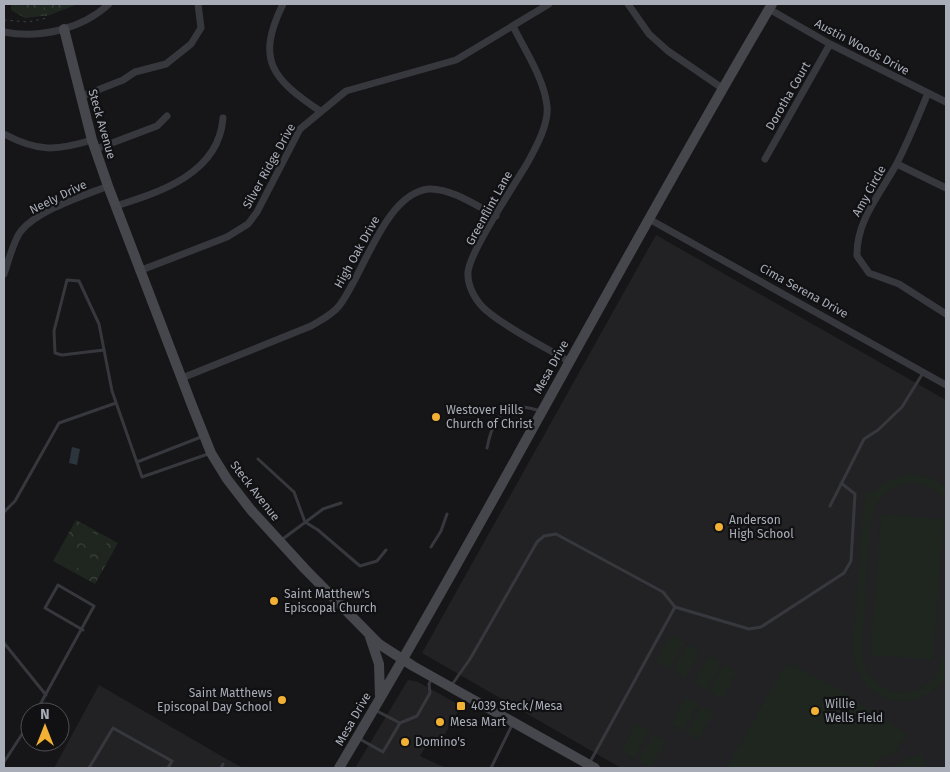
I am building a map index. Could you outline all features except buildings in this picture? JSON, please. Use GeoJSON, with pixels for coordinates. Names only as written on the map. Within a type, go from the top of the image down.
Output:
{"type":"FeatureCollection","features":[{"type":"Feature","properties":{"kind":"street"},"geometry":{"type":"LineString","coordinates":[[4,32],[34,34],[64,29],[92,17],[109,4]]}},
{"type":"Feature","properties":{"kind":"street"},"geometry":{"type":"LineString","coordinates":[[80,97],[123,80],[135,72],[166,64],[191,44],[201,28],[198,4]]}},
{"type":"Feature","properties":{"kind":"street"},"geometry":{"type":"LineString","coordinates":[[282,4],[271,35],[272,64],[278,79],[290,91],[320,111]]}},
{"type":"Feature","properties":{"kind":"street","name":"Silver Ridge Drive"},"geometry":{"type":"LineString","coordinates":[[139,271],[227,237],[248,224],[300,129],[346,91],[456,60],[549,4]]}},
{"type":"Feature","properties":{"kind":"street"},"geometry":{"type":"LineString","coordinates":[[628,4],[649,34],[668,51],[722,88]]}},
{"type":"Feature","properties":{"kind":"street","name":"Mesa Drive"},"geometry":{"type":"LineString","coordinates":[[339,768],[494,499],[568,361],[722,88],[771,6]]}},
{"type":"Feature","properties":{"kind":"street","name":"Austin Woods Drive"},"geometry":{"type":"LineString","coordinates":[[771,6],[830,44],[946,102]]}},
{"type":"Feature","properties":{"kind":"street","name":"Greenflint Lane"},"geometry":{"type":"LineString","coordinates":[[513,26],[541,83],[548,107],[536,147],[496,216],[468,272],[470,285],[476,299],[487,311],[568,361]]}},
{"type":"Feature","properties":{"kind":"street","name":"Steck Avenue"},"geometry":{"type":"LineString","coordinates":[[64,29],[80,97],[108,186],[139,271],[211,453],[227,480],[280,542],[370,636],[401,659],[592,767]]}},
{"type":"Feature","properties":{"kind":"street","name":"Dorotha Court"},"geometry":{"type":"LineString","coordinates":[[765,159],[830,44]]}},
{"type":"Feature","properties":{"kind":"street","name":"Amy Circle"},"geometry":{"type":"LineString","coordinates":[[928,94],[896,164],[872,203],[860,234],[857,256],[870,273],[899,284],[946,314]]}},
{"type":"Feature","properties":{"kind":"street"},"geometry":{"type":"LineString","coordinates":[[4,134],[16,140],[50,149],[65,148],[94,144],[157,126],[167,116]]}},
{"type":"Feature","properties":{"kind":"street"},"geometry":{"type":"LineString","coordinates":[[116,206],[175,185],[198,166],[217,144],[224,118]]}},
{"type":"Feature","properties":{"kind":"street"},"geometry":{"type":"LineString","coordinates":[[896,164],[946,188]]}},
{"type":"Feature","properties":{"kind":"street","name":"Neely Drive"},"geometry":{"type":"LineString","coordinates":[[4,271],[20,231],[36,219],[68,202],[108,186]]}},
{"type":"Feature","properties":{"kind":"street","name":"High Oak Drive"},"geometry":{"type":"LineString","coordinates":[[182,378],[311,326],[327,317],[338,307],[357,278],[392,213],[402,201],[420,191],[440,190],[474,204],[496,216]]}},
{"type":"Feature","properties":{"kind":"street","name":"Cima Serena Drive"},"geometry":{"type":"LineString","coordinates":[[649,219],[946,385]]}},
{"type":"Feature","properties":{"kind":"street"},"geometry":{"type":"LineString","coordinates":[[370,636],[379,664],[380,697]]}},
{"type":"Feature","properties":{"kind":"lane"},"geometry":{"type":"LineString","coordinates":[[104,350],[62,355],[55,353],[54,330],[66,280],[79,281],[99,324],[116,402],[142,477],[211,453]]}},
{"type":"Feature","properties":{"kind":"lane"},"geometry":{"type":"LineString","coordinates":[[830,506],[864,439],[878,430],[902,407],[924,372]]}},
{"type":"Feature","properties":{"kind":"lane"},"geometry":{"type":"LineString","coordinates":[[4,512],[15,501],[59,423],[116,402]]}},
{"type":"Feature","properties":{"kind":"lane"},"geometry":{"type":"LineString","coordinates":[[487,448],[494,424],[509,409],[515,407],[541,411]]}},
{"type":"Feature","properties":{"kind":"lane"},"geometry":{"type":"LineString","coordinates":[[137,462],[204,435]]}},
{"type":"Feature","properties":{"kind":"lane"},"geometry":{"type":"LineString","coordinates":[[258,459],[294,492],[305,522],[318,530],[360,566],[377,561],[386,550]]}},
{"type":"Feature","properties":{"kind":"lane"},"geometry":{"type":"LineString","coordinates":[[451,687],[537,542],[544,536],[556,534],[573,542],[663,592],[675,608],[749,629],[761,626],[844,573],[852,561],[855,494],[841,483]]}},
{"type":"Feature","properties":{"kind":"lane"},"geometry":{"type":"LineString","coordinates":[[280,542],[323,509],[341,503]]}},
{"type":"Feature","properties":{"kind":"lane"},"geometry":{"type":"LineString","coordinates":[[431,547],[441,531],[447,514]]}},
{"type":"Feature","properties":{"kind":"lane"},"geometry":{"type":"LineString","coordinates":[[42,702],[83,630],[94,606],[58,585],[45,608],[83,630]]}},
{"type":"Feature","properties":{"kind":"lane"},"geometry":{"type":"LineString","coordinates":[[592,767],[675,608]]}},
{"type":"Feature","properties":{"kind":"lane"},"geometry":{"type":"LineString","coordinates":[[4,643],[46,695]]}},
{"type":"Feature","properties":{"kind":"lane"},"geometry":{"type":"LineString","coordinates":[[357,738],[383,752],[400,723],[417,716],[430,693],[429,684],[432,677]]}},
{"type":"Feature","properties":{"kind":"lane"},"geometry":{"type":"LineString","coordinates":[[373,710],[400,723]]}},
{"type":"Feature","properties":{"kind":"lane"},"geometry":{"type":"LineString","coordinates":[[491,768],[514,722]]}},
{"type":"Feature","properties":{"kind":"lane"},"geometry":{"type":"LineString","coordinates":[[89,768],[113,728],[172,761],[168,768]]}},
{"type":"Feature","properties":{"kind":"lane"},"geometry":{"type":"LineString","coordinates":[[4,762],[20,737]]}},
{"type":"Feature","properties":{"kind":"lane"},"geometry":{"type":"LineString","coordinates":[[221,768],[223,764]]}},
{"type":"Feature","properties":{"kind":"path"},"geometry":{"type":"LineString","coordinates":[[4,20],[28,22],[47,18],[43,4]]}},
{"type":"Feature","properties":{"kind":"shaded area","name":"Anderson High School"},"geometry":{"type":"Polygon","coordinates":[[[656,235],[946,400],[946,768],[621,768],[422,653],[656,235]]]}},
{"type":"Feature","properties":{"kind":"shaded area"},"geometry":{"type":"Polygon","coordinates":[[[72,447],[80,449],[77,465],[69,463],[72,447]]]}},
{"type":"Feature","properties":{"kind":"shaded area"},"geometry":{"type":"Polygon","coordinates":[[[408,680],[418,682],[461,706],[441,741],[432,736],[420,756],[446,768],[355,768],[408,680]]]}},
{"type":"Feature","properties":{"kind":"shaded area"},"geometry":{"type":"Polygon","coordinates":[[[99,685],[243,768],[54,768],[63,752],[70,752],[70,738],[99,685]]]}},
{"type":"Feature","properties":{"kind":"green space"},"geometry":{"type":"Polygon","coordinates":[[[11,4],[78,4],[50,15],[25,18],[11,10],[11,4]]]}},
{"type":"Feature","properties":{"kind":"green space"},"geometry":{"type":"Polygon","coordinates":[[[908,474],[929,477],[938,482],[946,488],[946,501],[936,491],[914,483],[891,489],[875,507],[871,520],[862,649],[864,663],[870,675],[879,684],[890,690],[902,693],[915,691],[926,685],[936,674],[942,660],[945,643],[946,610],[948,653],[944,678],[939,685],[917,699],[903,701],[890,700],[868,686],[860,675],[855,662],[853,648],[865,491],[874,492],[886,481],[908,474]]]}},
{"type":"Feature","properties":{"kind":"green space"},"geometry":{"type":"Polygon","coordinates":[[[881,514],[944,519],[933,660],[870,655],[881,514]]]}},
{"type":"Feature","properties":{"kind":"green space"},"geometry":{"type":"Polygon","coordinates":[[[76,520],[118,543],[95,584],[53,561],[76,520]]]}},
{"type":"Feature","properties":{"kind":"green space"},"geometry":{"type":"Polygon","coordinates":[[[81,526],[108,541],[101,554],[74,539],[81,526]]]}},
{"type":"Feature","properties":{"kind":"green space"},"geometry":{"type":"Polygon","coordinates":[[[69,546],[96,561],[89,574],[62,559],[69,546]]]}},
{"type":"Feature","properties":{"kind":"green space"},"geometry":{"type":"Polygon","coordinates":[[[671,635],[684,642],[669,669],[656,662],[671,635]]]}},
{"type":"Feature","properties":{"kind":"green space"},"geometry":{"type":"Polygon","coordinates":[[[688,644],[700,652],[685,678],[673,671],[688,644]]]}},
{"type":"Feature","properties":{"kind":"green space"},"geometry":{"type":"Polygon","coordinates":[[[709,656],[721,663],[706,690],[694,683],[709,656]]]}},
{"type":"Feature","properties":{"kind":"green space","name":"Willie Wells Field"},"geometry":{"type":"Polygon","coordinates":[[[791,664],[838,689],[907,734],[895,753],[880,759],[874,768],[726,768],[785,666],[791,664]]]}},
{"type":"Feature","properties":{"kind":"green space"},"geometry":{"type":"Polygon","coordinates":[[[724,665],[737,672],[722,699],[709,692],[724,665]]]}},
{"type":"Feature","properties":{"kind":"green space"},"geometry":{"type":"Polygon","coordinates":[[[686,697],[698,704],[683,731],[670,724],[686,697]]]}},
{"type":"Feature","properties":{"kind":"green space"},"geometry":{"type":"Polygon","coordinates":[[[701,706],[714,713],[698,740],[686,733],[701,706]]]}},
{"type":"Feature","properties":{"kind":"green space"},"geometry":{"type":"Polygon","coordinates":[[[636,724],[649,731],[634,758],[621,751],[636,724]]]}},
{"type":"Feature","properties":{"kind":"green space"},"geometry":{"type":"Polygon","coordinates":[[[653,734],[666,741],[650,768],[638,761],[653,734]]]}},
{"type":"Feature","properties":{"kind":"green space"},"geometry":{"type":"Polygon","coordinates":[[[923,755],[927,768],[888,768],[906,759],[923,755]]]}},
{"type":"Feature","properties":{"kind":"place","name":"Westover Hills Church of Christ"},"geometry":{"type":"Point","coordinates":[436,417]}},
{"type":"Feature","properties":{"kind":"place","name":"Anderson High School"},"geometry":{"type":"Point","coordinates":[719,527]}},
{"type":"Feature","properties":{"kind":"place","name":"Saint Matthew's Episcopal Church"},"geometry":{"type":"Point","coordinates":[274,601]}},
{"type":"Feature","properties":{"kind":"place","name":"Saint Matthews Episcopal Day School"},"geometry":{"type":"Point","coordinates":[282,700]}},
{"type":"Feature","properties":{"kind":"place","name":"4039 Steck/Mesa"},"geometry":{"type":"Point","coordinates":[461,706]}},
{"type":"Feature","properties":{"kind":"place","name":"Willie Wells Field"},"geometry":{"type":"Point","coordinates":[815,711]}},
{"type":"Feature","properties":{"kind":"place","name":"Mesa Mart"},"geometry":{"type":"Point","coordinates":[440,722]}},
{"type":"Feature","properties":{"kind":"place","name":"Domino's"},"geometry":{"type":"Point","coordinates":[405,742]}}]}
